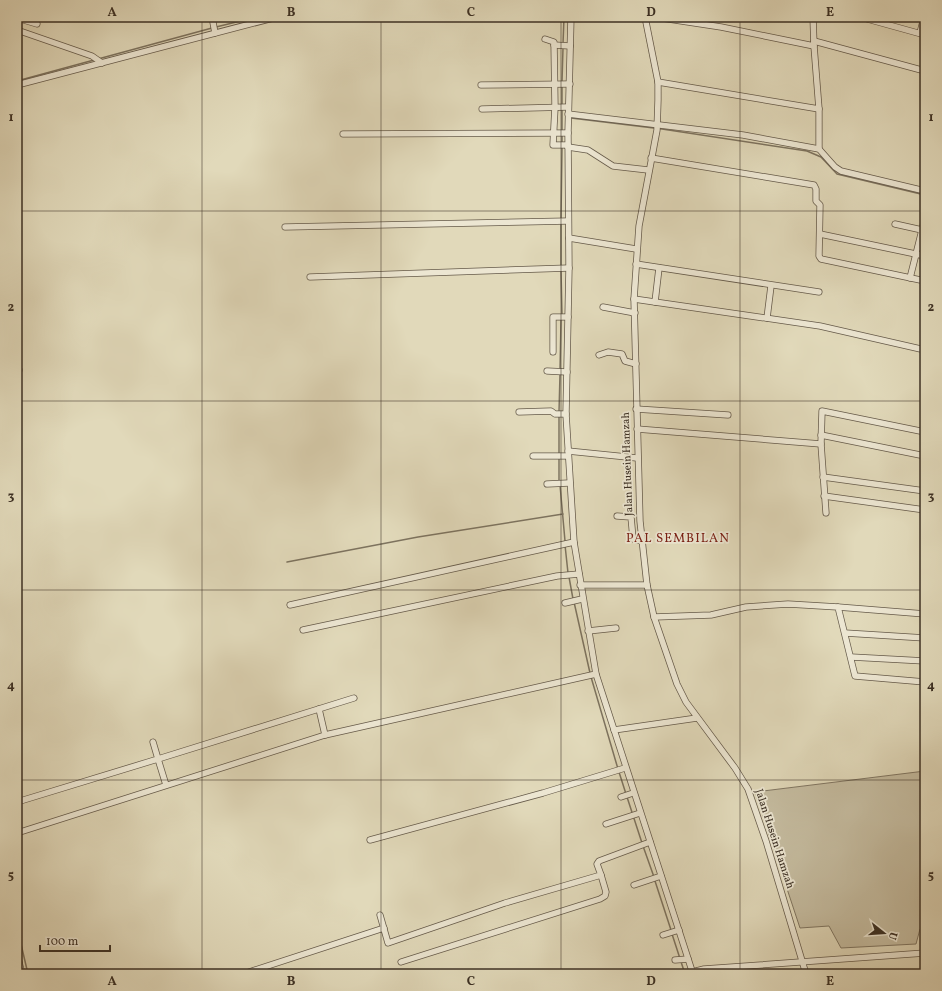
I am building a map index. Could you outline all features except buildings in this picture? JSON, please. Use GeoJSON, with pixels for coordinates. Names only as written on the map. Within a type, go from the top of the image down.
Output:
{"type":"FeatureCollection","features":[{"type":"Feature","properties":{"kind":"street"},"geometry":{"type":"LineString","coordinates":[[212,17],[214,30]]}},
{"type":"Feature","properties":{"kind":"street"},"geometry":{"type":"LineString","coordinates":[[17,85],[102,63],[214,30],[277,17]]}},
{"type":"Feature","properties":{"kind":"street"},"geometry":{"type":"LineString","coordinates":[[571,17],[568,46],[569,84],[567,222],[569,238],[564,414],[567,454],[567,483],[573,542],[596,674],[632,793],[687,959],[693,973],[704,969],[925,952]]}},
{"type":"Feature","properties":{"kind":"street","name":"Jalan Husein Hamzah"},"geometry":{"type":"LineString","coordinates":[[645,17],[658,82],[657,127],[648,170],[636,249],[634,299],[637,458],[642,541],[647,585],[654,617],[677,684],[686,702],[735,768],[748,789],[766,841],[806,974]]}},
{"type":"Feature","properties":{"kind":"street"},"geometry":{"type":"LineString","coordinates":[[655,17],[814,44],[925,71]]}},
{"type":"Feature","properties":{"kind":"street"},"geometry":{"type":"LineString","coordinates":[[814,17],[814,44],[819,109],[819,149]]}},
{"type":"Feature","properties":{"kind":"street"},"geometry":{"type":"LineString","coordinates":[[860,17],[922,34],[924,17]]}},
{"type":"Feature","properties":{"kind":"street"},"geometry":{"type":"LineString","coordinates":[[17,18],[37,24]]}},
{"type":"Feature","properties":{"kind":"street"},"geometry":{"type":"LineString","coordinates":[[17,30],[92,56],[102,63]]}},
{"type":"Feature","properties":{"kind":"street"},"geometry":{"type":"LineString","coordinates":[[545,39],[553,40],[555,45],[557,84],[553,145],[588,150],[613,166],[648,170]]}},
{"type":"Feature","properties":{"kind":"street"},"geometry":{"type":"LineString","coordinates":[[555,45],[568,46]]}},
{"type":"Feature","properties":{"kind":"street"},"geometry":{"type":"LineString","coordinates":[[658,82],[819,109]]}},
{"type":"Feature","properties":{"kind":"street"},"geometry":{"type":"LineString","coordinates":[[481,85],[569,84]]}},
{"type":"Feature","properties":{"kind":"street"},"geometry":{"type":"LineString","coordinates":[[482,109],[556,107],[568,112],[657,127],[743,135],[819,149],[835,167],[841,171],[925,191]]}},
{"type":"Feature","properties":{"kind":"street"},"geometry":{"type":"LineString","coordinates":[[343,134],[568,133]]}},
{"type":"Feature","properties":{"kind":"street"},"geometry":{"type":"LineString","coordinates":[[651,158],[814,185],[816,189],[816,201],[820,205],[821,259],[925,281]]}},
{"type":"Feature","properties":{"kind":"street"},"geometry":{"type":"LineString","coordinates":[[910,278],[925,218]]}},
{"type":"Feature","properties":{"kind":"street"},"geometry":{"type":"LineString","coordinates":[[285,227],[567,222]]}},
{"type":"Feature","properties":{"kind":"street"},"geometry":{"type":"LineString","coordinates":[[895,224],[922,230]]}},
{"type":"Feature","properties":{"kind":"street"},"geometry":{"type":"LineString","coordinates":[[820,234],[925,256]]}},
{"type":"Feature","properties":{"kind":"street"},"geometry":{"type":"LineString","coordinates":[[569,238],[636,249]]}},
{"type":"Feature","properties":{"kind":"street"},"geometry":{"type":"LineString","coordinates":[[636,264],[771,286],[819,292]]}},
{"type":"Feature","properties":{"kind":"street"},"geometry":{"type":"LineString","coordinates":[[310,276],[567,268]]}},
{"type":"Feature","properties":{"kind":"street"},"geometry":{"type":"LineString","coordinates":[[655,302],[659,268]]}},
{"type":"Feature","properties":{"kind":"street"},"geometry":{"type":"LineString","coordinates":[[767,318],[771,286]]}},
{"type":"Feature","properties":{"kind":"street"},"geometry":{"type":"LineString","coordinates":[[634,299],[820,326],[925,350]]}},
{"type":"Feature","properties":{"kind":"street"},"geometry":{"type":"LineString","coordinates":[[603,307],[635,313]]}},
{"type":"Feature","properties":{"kind":"street"},"geometry":{"type":"LineString","coordinates":[[553,352],[553,317],[567,317]]}},
{"type":"Feature","properties":{"kind":"street"},"geometry":{"type":"LineString","coordinates":[[598,355],[608,352],[622,354],[625,361],[636,364]]}},
{"type":"Feature","properties":{"kind":"street"},"geometry":{"type":"LineString","coordinates":[[547,371],[565,371]]}},
{"type":"Feature","properties":{"kind":"street"},"geometry":{"type":"LineString","coordinates":[[636,409],[728,415]]}},
{"type":"Feature","properties":{"kind":"street"},"geometry":{"type":"LineString","coordinates":[[519,412],[551,411],[555,414],[564,414]]}},
{"type":"Feature","properties":{"kind":"street"},"geometry":{"type":"LineString","coordinates":[[826,513],[821,444],[822,411],[925,432]]}},
{"type":"Feature","properties":{"kind":"street"},"geometry":{"type":"LineString","coordinates":[[637,429],[821,444]]}},
{"type":"Feature","properties":{"kind":"street"},"geometry":{"type":"LineString","coordinates":[[821,435],[925,456]]}},
{"type":"Feature","properties":{"kind":"street"},"geometry":{"type":"LineString","coordinates":[[533,456],[555,456],[567,454],[637,458]]}},
{"type":"Feature","properties":{"kind":"street"},"geometry":{"type":"LineString","coordinates":[[823,477],[925,491]]}},
{"type":"Feature","properties":{"kind":"street"},"geometry":{"type":"LineString","coordinates":[[546,484],[567,483]]}},
{"type":"Feature","properties":{"kind":"street"},"geometry":{"type":"LineString","coordinates":[[824,496],[925,510]]}},
{"type":"Feature","properties":{"kind":"street"},"geometry":{"type":"LineString","coordinates":[[617,516],[631,517],[633,539],[642,541]]}},
{"type":"Feature","properties":{"kind":"street"},"geometry":{"type":"LineString","coordinates":[[290,605],[573,542]]}},
{"type":"Feature","properties":{"kind":"street"},"geometry":{"type":"LineString","coordinates":[[303,630],[565,575],[578,574]]}},
{"type":"Feature","properties":{"kind":"street"},"geometry":{"type":"LineString","coordinates":[[580,584],[647,585]]}},
{"type":"Feature","properties":{"kind":"street"},"geometry":{"type":"LineString","coordinates":[[566,603],[582,599]]}},
{"type":"Feature","properties":{"kind":"street"},"geometry":{"type":"LineString","coordinates":[[654,617],[711,615],[746,607],[788,604],[925,614]]}},
{"type":"Feature","properties":{"kind":"street"},"geometry":{"type":"LineString","coordinates":[[838,607],[857,677],[925,682]]}},
{"type":"Feature","properties":{"kind":"street"},"geometry":{"type":"LineString","coordinates":[[588,631],[616,628]]}},
{"type":"Feature","properties":{"kind":"street"},"geometry":{"type":"LineString","coordinates":[[845,633],[925,638]]}},
{"type":"Feature","properties":{"kind":"street"},"geometry":{"type":"LineString","coordinates":[[851,657],[925,661]]}},
{"type":"Feature","properties":{"kind":"street"},"geometry":{"type":"LineString","coordinates":[[17,833],[325,735],[585,675],[596,674]]}},
{"type":"Feature","properties":{"kind":"street"},"geometry":{"type":"LineString","coordinates":[[17,802],[354,698]]}},
{"type":"Feature","properties":{"kind":"street"},"geometry":{"type":"LineString","coordinates":[[319,709],[325,735]]}},
{"type":"Feature","properties":{"kind":"street"},"geometry":{"type":"LineString","coordinates":[[614,730],[697,718]]}},
{"type":"Feature","properties":{"kind":"street"},"geometry":{"type":"LineString","coordinates":[[153,742],[166,785]]}},
{"type":"Feature","properties":{"kind":"street"},"geometry":{"type":"LineString","coordinates":[[370,840],[625,768]]}},
{"type":"Feature","properties":{"kind":"street"},"geometry":{"type":"LineString","coordinates":[[621,796],[632,793]]}},
{"type":"Feature","properties":{"kind":"street"},"geometry":{"type":"LineString","coordinates":[[606,824],[639,813]]}},
{"type":"Feature","properties":{"kind":"street"},"geometry":{"type":"LineString","coordinates":[[402,962],[605,896],[606,892],[598,861],[648,843]]}},
{"type":"Feature","properties":{"kind":"street"},"geometry":{"type":"LineString","coordinates":[[380,915],[388,943],[505,903],[601,875]]}},
{"type":"Feature","properties":{"kind":"street"},"geometry":{"type":"LineString","coordinates":[[634,884],[660,877]]}},
{"type":"Feature","properties":{"kind":"street"},"geometry":{"type":"LineString","coordinates":[[243,974],[384,928]]}},
{"type":"Feature","properties":{"kind":"street"},"geometry":{"type":"LineString","coordinates":[[665,934],[678,931]]}},
{"type":"Feature","properties":{"kind":"street"},"geometry":{"type":"LineString","coordinates":[[17,954],[22,974]]}},
{"type":"Feature","properties":{"kind":"street"},"geometry":{"type":"LineString","coordinates":[[676,960],[687,959]]}},
{"type":"Feature","properties":{"kind":"shaded area"},"geometry":{"type":"Polygon","coordinates":[[[925,771],[925,929],[920,929],[916,944],[841,948],[829,926],[800,928],[755,792],[925,771]]]}},
{"type":"Feature","properties":{"kind":"waterway"},"geometry":{"type":"LineString","coordinates":[[216,27],[257,17]]}},
{"type":"Feature","properties":{"kind":"waterway"},"geometry":{"type":"LineString","coordinates":[[563,44],[564,17]]}},
{"type":"Feature","properties":{"kind":"waterway"},"geometry":{"type":"LineString","coordinates":[[98,59],[212,28]]}},
{"type":"Feature","properties":{"kind":"waterway"},"geometry":{"type":"LineString","coordinates":[[562,82],[563,48]]}},
{"type":"Feature","properties":{"kind":"waterway"},"geometry":{"type":"LineString","coordinates":[[17,81],[94,60]]}},
{"type":"Feature","properties":{"kind":"waterway"},"geometry":{"type":"LineString","coordinates":[[562,86],[562,106]]}},
{"type":"Feature","properties":{"kind":"waterway"},"geometry":{"type":"LineString","coordinates":[[562,110],[562,132]]}},
{"type":"Feature","properties":{"kind":"waterway"},"geometry":{"type":"LineString","coordinates":[[571,118],[662,129],[807,151],[821,157],[837,174],[925,195]]}},
{"type":"Feature","properties":{"kind":"waterway"},"geometry":{"type":"LineString","coordinates":[[562,136],[562,144]]}},
{"type":"Feature","properties":{"kind":"waterway"},"geometry":{"type":"LineString","coordinates":[[561,220],[562,148]]}},
{"type":"Feature","properties":{"kind":"waterway"},"geometry":{"type":"LineString","coordinates":[[561,224],[561,266]]}},
{"type":"Feature","properties":{"kind":"waterway"},"geometry":{"type":"LineString","coordinates":[[561,270],[562,316]]}},
{"type":"Feature","properties":{"kind":"waterway"},"geometry":{"type":"LineString","coordinates":[[560,370],[561,320]]}},
{"type":"Feature","properties":{"kind":"waterway"},"geometry":{"type":"LineString","coordinates":[[559,412],[560,374]]}},
{"type":"Feature","properties":{"kind":"waterway"},"geometry":{"type":"LineString","coordinates":[[559,416],[559,454]]}},
{"type":"Feature","properties":{"kind":"waterway"},"geometry":{"type":"LineString","coordinates":[[559,458],[559,482]]}},
{"type":"Feature","properties":{"kind":"waterway"},"geometry":{"type":"LineString","coordinates":[[560,485],[565,541]]}},
{"type":"Feature","properties":{"kind":"waterway"},"geometry":{"type":"LineString","coordinates":[[287,562],[418,537],[563,514]]}},
{"type":"Feature","properties":{"kind":"waterway"},"geometry":{"type":"LineString","coordinates":[[565,545],[568,573]]}},
{"type":"Feature","properties":{"kind":"waterway"},"geometry":{"type":"LineString","coordinates":[[569,577],[573,599]]}},
{"type":"Feature","properties":{"kind":"waterway"},"geometry":{"type":"LineString","coordinates":[[574,602],[590,673]]}},
{"type":"Feature","properties":{"kind":"waterway"},"geometry":{"type":"LineString","coordinates":[[591,677],[618,769]]}},
{"type":"Feature","properties":{"kind":"waterway"},"geometry":{"type":"LineString","coordinates":[[619,772],[626,794]]}},
{"type":"Feature","properties":{"kind":"waterway"},"geometry":{"type":"LineString","coordinates":[[627,797],[642,843]]}},
{"type":"Feature","properties":{"kind":"waterway"},"geometry":{"type":"LineString","coordinates":[[643,846],[654,877]]}},
{"type":"Feature","properties":{"kind":"waterway"},"geometry":{"type":"LineString","coordinates":[[655,881],[671,930]]}},
{"type":"Feature","properties":{"kind":"waterway"},"geometry":{"type":"LineString","coordinates":[[17,927],[28,974]]}},
{"type":"Feature","properties":{"kind":"waterway"},"geometry":{"type":"LineString","coordinates":[[672,934],[685,974]]}},
{"type":"Feature","properties":{"kind":"district","name":"PAL SEMBILAN"},"geometry":{"type":"Point","coordinates":[678,539]}}]}
